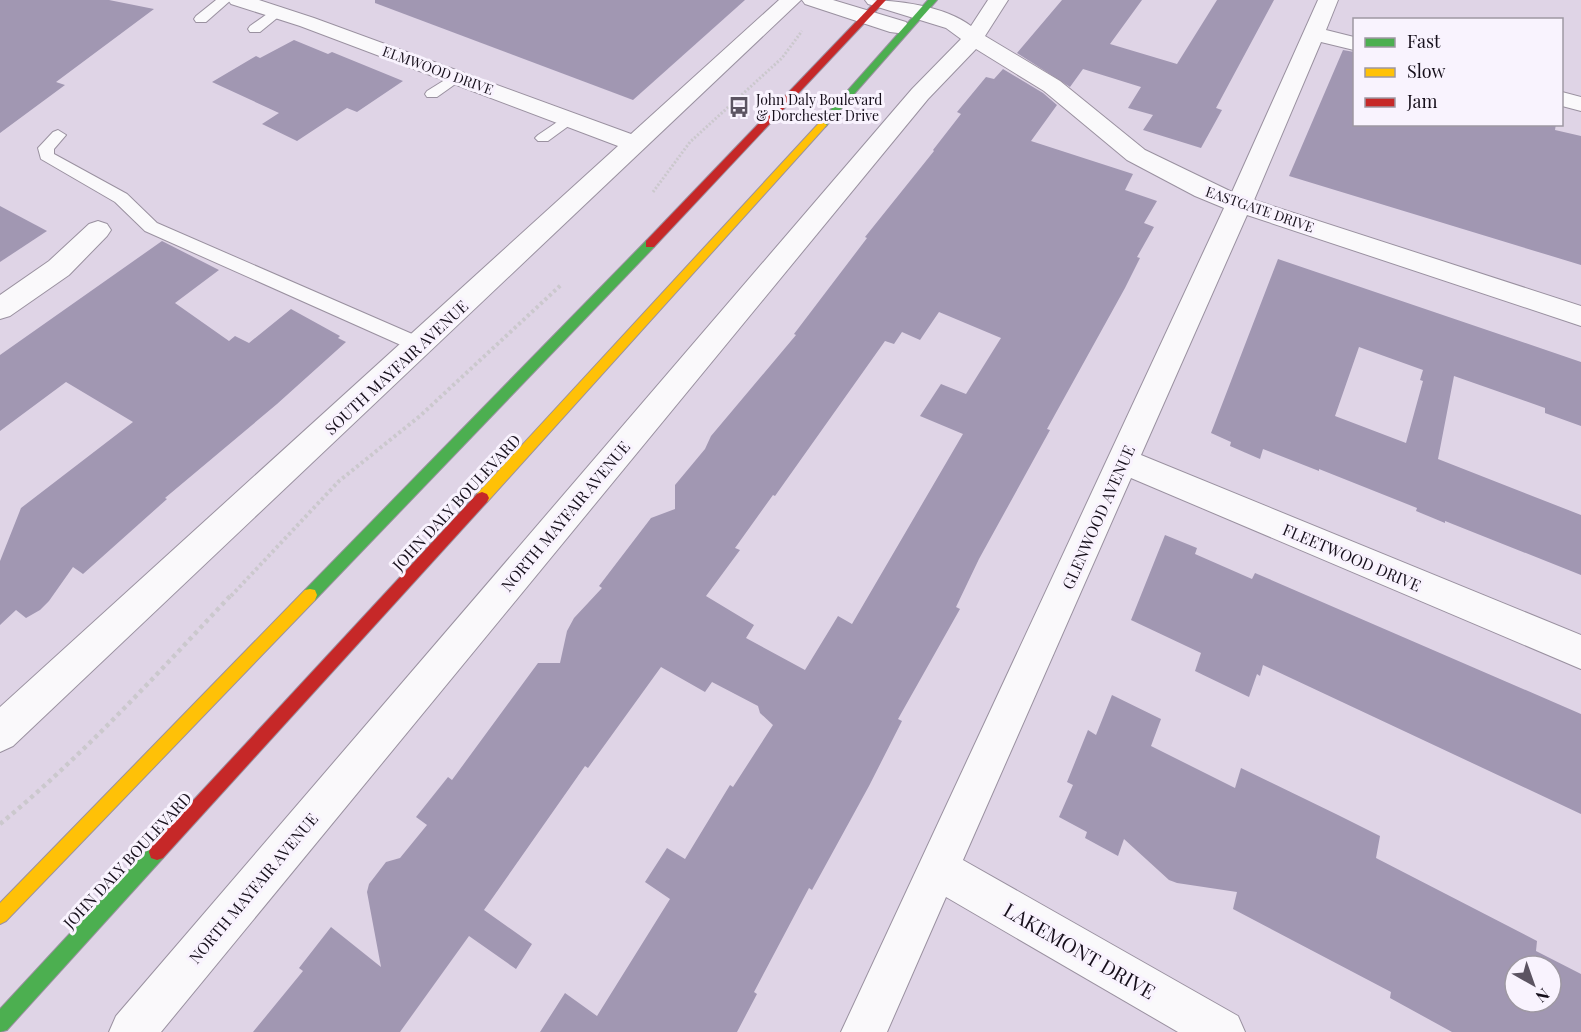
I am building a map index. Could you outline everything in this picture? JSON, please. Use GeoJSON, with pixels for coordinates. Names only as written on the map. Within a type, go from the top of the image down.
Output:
{"type":"FeatureCollection","features":[{"type":"Feature","properties":{"kind":"main road"},"geometry":{"type":"LineString","coordinates":[[0,915],[689,204],[876,5]]}},
{"type":"Feature","properties":{"kind":"main road","name":"JOHN DALY BOULEVARD"},"geometry":{"type":"LineString","coordinates":[[0,1023],[735,222],[928,6]]}},
{"type":"Feature","properties":{"kind":"street","name":"ELMWOOD DRIVE"},"geometry":{"type":"LineString","coordinates":[[238,0],[277,11],[636,144]]}},
{"type":"Feature","properties":{"kind":"street","name":"SOUTH MAYFAIR AVENUE"},"geometry":{"type":"LineString","coordinates":[[0,733],[791,0]]}},
{"type":"Feature","properties":{"kind":"street"},"geometry":{"type":"LineString","coordinates":[[812,0],[876,5],[906,30],[945,42],[973,38]]}},
{"type":"Feature","properties":{"kind":"street","name":"NORTH MAYFAIR AVENUE"},"geometry":{"type":"LineString","coordinates":[[132,1032],[920,94],[939,77],[973,38],[998,0]]}},
{"type":"Feature","properties":{"kind":"street","name":"GLENWOOD AVENUE"},"geometry":{"type":"LineString","coordinates":[[864,1032],[1239,204],[1328,0]]}},
{"type":"Feature","properties":{"kind":"street","name":"EASTGATE DRIVE"},"geometry":{"type":"LineString","coordinates":[[876,5],[928,6],[973,38],[1052,86],[1136,155],[1204,190],[1239,204],[1581,316]]}},
{"type":"Feature","properties":{"kind":"street"},"geometry":{"type":"LineString","coordinates":[[1313,33],[1353,44]]}},
{"type":"Feature","properties":{"kind":"street"},"geometry":{"type":"LineString","coordinates":[[1563,99],[1581,104]]}},
{"type":"Feature","properties":{"kind":"street"},"geometry":{"type":"LineString","coordinates":[[0,309],[59,267],[98,230]]}},
{"type":"Feature","properties":{"kind":"street","name":"FLEETWOOD DRIVE"},"geometry":{"type":"LineString","coordinates":[[1123,461],[1581,652]]}},
{"type":"Feature","properties":{"kind":"street","name":"LAKEMONT DRIVE"},"geometry":{"type":"LineString","coordinates":[[939,868],[1222,1032]]}},
{"type":"Feature","properties":{"kind":"lane"},"geometry":{"type":"LineString","coordinates":[[201,19],[224,0]]}},
{"type":"Feature","properties":{"kind":"lane"},"geometry":{"type":"LineString","coordinates":[[255,29],[277,11]]}},
{"type":"Feature","properties":{"kind":"lane"},"geometry":{"type":"LineString","coordinates":[[432,94],[456,77]]}},
{"type":"Feature","properties":{"kind":"lane"},"geometry":{"type":"LineString","coordinates":[[543,138],[569,119]]}},
{"type":"Feature","properties":{"kind":"lane"},"geometry":{"type":"LineString","coordinates":[[58,135],[46,148],[46,156],[121,198],[151,227],[419,345]]}},
{"type":"Feature","properties":{"kind":"path"},"geometry":{"type":"LineString","coordinates":[[650,196],[690,142],[782,58],[806,26]]}},
{"type":"Feature","properties":{"kind":"path"},"geometry":{"type":"LineString","coordinates":[[0,824],[39,792],[164,667],[339,481],[420,416],[569,277]]}},
{"type":"Feature","properties":{"kind":"building"},"geometry":{"type":"Polygon","coordinates":[[[0,0],[109,0],[154,9],[56,82],[65,85],[0,133],[0,0]]]}},
{"type":"Feature","properties":{"kind":"building"},"geometry":{"type":"Polygon","coordinates":[[[375,0],[745,0],[633,100],[375,3],[375,0]]]}},
{"type":"Feature","properties":{"kind":"building"},"geometry":{"type":"Polygon","coordinates":[[[1062,0],[1142,0],[1110,44],[1177,64],[1217,0],[1274,0],[1216,108],[1222,110],[1201,148],[1143,130],[1153,115],[1128,108],[1141,87],[1083,69],[1070,87],[1017,53],[1062,0]]]}},
{"type":"Feature","properties":{"kind":"building"},"geometry":{"type":"Polygon","coordinates":[[[294,40],[328,54],[332,52],[403,81],[357,112],[347,108],[297,141],[262,124],[279,113],[212,82],[256,56],[260,58],[294,40]]]}},
{"type":"Feature","properties":{"kind":"building"},"geometry":{"type":"Polygon","coordinates":[[[1343,50],[1353,52],[1353,126],[1556,126],[1555,130],[1581,136],[1581,265],[1289,176],[1343,50]]]}},
{"type":"Feature","properties":{"kind":"building"},"geometry":{"type":"Polygon","coordinates":[[[1003,69],[1043,93],[1057,105],[1031,141],[1133,174],[1125,190],[1157,201],[1144,223],[1154,227],[1137,257],[1140,258],[1125,288],[979,559],[956,607],[960,609],[898,719],[902,721],[869,786],[812,890],[809,888],[754,992],[757,994],[737,1032],[540,1032],[565,993],[597,1016],[670,899],[645,882],[667,848],[685,859],[730,785],[733,787],[773,725],[760,713],[758,706],[712,682],[705,692],[661,667],[588,768],[585,766],[484,910],[532,944],[516,969],[469,936],[400,1032],[253,1032],[303,971],[299,968],[331,927],[381,967],[367,892],[369,884],[386,862],[400,858],[427,825],[416,817],[448,777],[452,780],[538,663],[560,663],[567,631],[574,618],[602,588],[599,586],[651,518],[675,509],[675,485],[705,449],[711,436],[796,335],[794,334],[867,238],[865,237],[961,114],[957,112],[986,77],[994,79],[1003,69]],[[939,312],[920,340],[902,332],[894,344],[885,341],[775,496],[773,495],[735,548],[740,550],[706,596],[754,625],[746,638],[805,670],[838,616],[852,624],[963,434],[920,416],[941,384],[966,394],[1001,338],[939,312]]]}},
{"type":"Feature","properties":{"kind":"building"},"geometry":{"type":"Polygon","coordinates":[[[0,206],[47,231],[0,262],[0,206]]]}},
{"type":"Feature","properties":{"kind":"building"},"geometry":{"type":"Polygon","coordinates":[[[162,241],[219,270],[175,303],[229,341],[235,336],[249,343],[291,309],[340,336],[338,338],[346,342],[277,404],[165,498],[167,499],[83,574],[73,567],[40,610],[26,618],[16,610],[0,625],[0,561],[21,508],[133,422],[66,382],[0,431],[0,355],[162,241]]]}},
{"type":"Feature","properties":{"kind":"building"},"geometry":{"type":"Polygon","coordinates":[[[1278,259],[1581,362],[1581,426],[1545,413],[1545,408],[1454,376],[1438,459],[1581,515],[1581,575],[1445,521],[1445,523],[1416,511],[1417,508],[1319,469],[1319,471],[1263,449],[1260,459],[1230,446],[1231,442],[1211,433],[1278,259]],[[1359,347],[1335,416],[1406,443],[1423,381],[1420,380],[1423,370],[1359,347]]]}},
{"type":"Feature","properties":{"kind":"building"},"geometry":{"type":"Polygon","coordinates":[[[1165,535],[1197,548],[1195,554],[1252,579],[1255,573],[1581,714],[1581,814],[1263,665],[1260,676],[1257,674],[1249,697],[1195,671],[1201,653],[1131,620],[1165,535]]]}},
{"type":"Feature","properties":{"kind":"building"},"geometry":{"type":"Polygon","coordinates":[[[1112,695],[1161,719],[1151,746],[1235,788],[1241,768],[1380,836],[1376,858],[1537,941],[1536,951],[1542,954],[1503,954],[1503,1014],[1563,1014],[1563,965],[1581,974],[1581,1032],[1452,1032],[1390,998],[1391,992],[1233,909],[1237,892],[1169,880],[1124,839],[1118,856],[1085,838],[1087,832],[1059,817],[1073,785],[1067,782],[1088,730],[1096,735],[1112,695]]]}},
{"type":"Feature","properties":{"kind":"traffic: fast"},"geometry":{"type":"LineString","coordinates":[[822,125],[933,0]]}},
{"type":"Feature","properties":{"kind":"traffic: fast"},"geometry":{"type":"LineString","coordinates":[[310,595],[650,244]]}},
{"type":"Feature","properties":{"kind":"traffic: fast"},"geometry":{"type":"LineString","coordinates":[[0,1023],[157,852]]}},
{"type":"Feature","properties":{"kind":"traffic: slow"},"geometry":{"type":"LineString","coordinates":[[482,498],[822,125]]}},
{"type":"Feature","properties":{"kind":"traffic: slow"},"geometry":{"type":"LineString","coordinates":[[0,915],[310,595]]}},
{"type":"Feature","properties":{"kind":"traffic: jam"},"geometry":{"type":"LineString","coordinates":[[650,244],[882,0]]}},
{"type":"Feature","properties":{"kind":"traffic: jam"},"geometry":{"type":"LineString","coordinates":[[157,852],[482,498]]}},
{"type":"Feature","properties":{"kind":"place","name":"John Daly Boulevard & Dorchester Drive"},"geometry":{"type":"Point","coordinates":[739,107]}}]}
